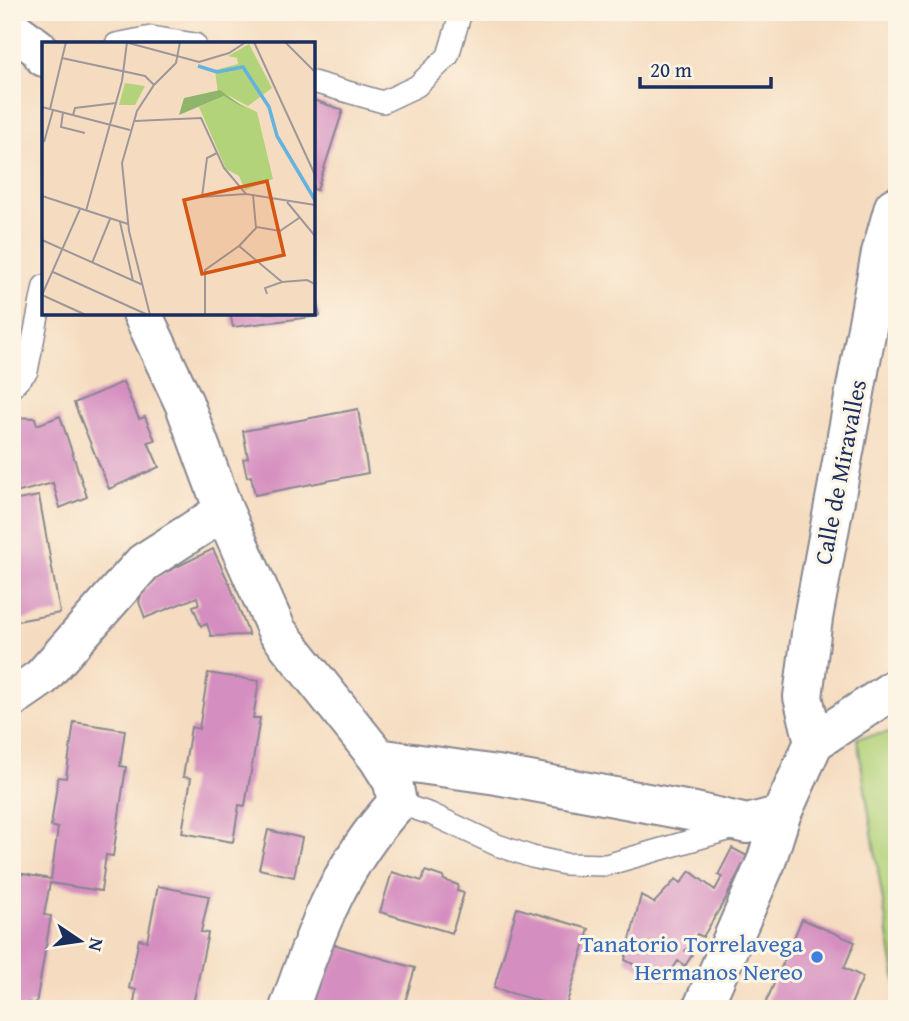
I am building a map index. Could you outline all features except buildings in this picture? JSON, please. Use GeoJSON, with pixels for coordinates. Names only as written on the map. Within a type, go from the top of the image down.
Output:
{"type":"FeatureCollection","features":[{"type":"Feature","properties":{"kind":"street"},"geometry":{"type":"LineString","coordinates":[[12,29],[42,54]]}},
{"type":"Feature","properties":{"kind":"street","name":"Calle de Miravalles"},"geometry":{"type":"LineString","coordinates":[[814,742],[803,697],[813,618],[881,253],[894,207],[897,206]]}},
{"type":"Feature","properties":{"kind":"street"},"geometry":{"type":"LineString","coordinates":[[143,315],[184,403],[224,511],[277,631],[378,758],[393,782],[397,803],[373,829],[350,862],[327,907],[289,1009]]}},
{"type":"Feature","properties":{"kind":"street"},"geometry":{"type":"LineString","coordinates":[[12,698],[41,678],[143,563],[224,511]]}},
{"type":"Feature","properties":{"kind":"street"},"geometry":{"type":"LineString","coordinates":[[702,1009],[766,862],[764,819],[814,742],[897,687]]}},
{"type":"Feature","properties":{"kind":"street"},"geometry":{"type":"LineString","coordinates":[[378,758],[764,819]]}},
{"type":"Feature","properties":{"kind":"lane"},"geometry":{"type":"LineString","coordinates":[[315,83],[383,102],[417,86],[448,56],[461,12]]}},
{"type":"Feature","properties":{"kind":"lane"},"geometry":{"type":"LineString","coordinates":[[126,42],[151,37],[182,42]]}},
{"type":"Feature","properties":{"kind":"lane"},"geometry":{"type":"LineString","coordinates":[[12,387],[27,371],[42,296]]}},
{"type":"Feature","properties":{"kind":"lane"},"geometry":{"type":"LineString","coordinates":[[397,803],[431,814],[497,845],[532,857],[585,865],[606,865],[764,819]]}},
{"type":"Feature","properties":{"kind":"green space"},"geometry":{"type":"Polygon","coordinates":[[[897,731],[897,990],[857,738],[897,731]]]}},
{"type":"Feature","properties":{"kind":"place","name":"Tanatorio Torrelavega Hermanos Nereo"},"geometry":{"type":"Point","coordinates":[817,957]}}]}
